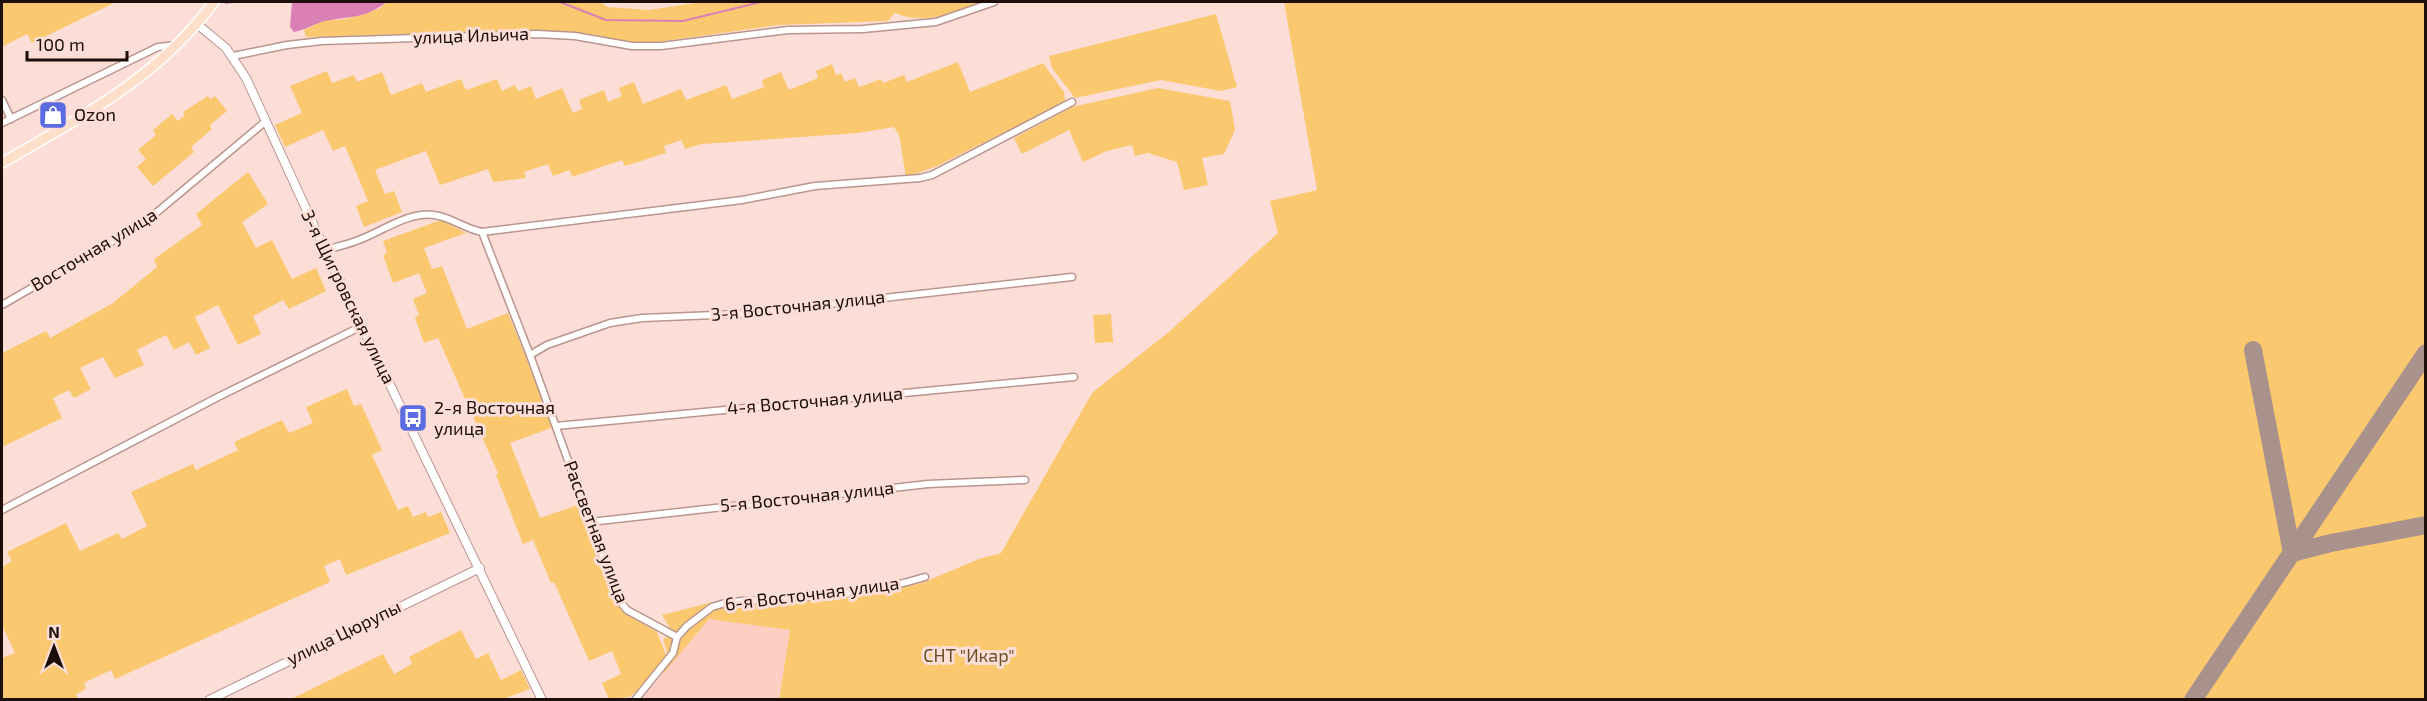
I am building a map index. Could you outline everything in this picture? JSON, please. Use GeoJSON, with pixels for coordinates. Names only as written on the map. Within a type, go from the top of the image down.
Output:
{"type":"FeatureCollection","features":[{"type":"Feature","properties":{"kind":"main road"},"geometry":{"type":"LineString","coordinates":[[2,163],[124,90],[177,45],[214,2]]}},
{"type":"Feature","properties":{"kind":"street","name":"улица Ильича"},"geometry":{"type":"LineString","coordinates":[[232,56],[287,45],[322,41],[537,34],[575,36],[632,46],[661,46],[788,30],[863,29],[936,22],[994,2]]}},
{"type":"Feature","properties":{"kind":"street"},"geometry":{"type":"LineString","coordinates":[[197,24],[232,56]]}},
{"type":"Feature","properties":{"kind":"street"},"geometry":{"type":"LineString","coordinates":[[2,123],[158,46],[177,45]]}},
{"type":"Feature","properties":{"kind":"street","name":"3-я Щигровская улица"},"geometry":{"type":"LineString","coordinates":[[232,56],[246,78],[324,250],[542,699]]}},
{"type":"Feature","properties":{"kind":"street"},"geometry":{"type":"LineString","coordinates":[[2,100],[11,119]]}},
{"type":"Feature","properties":{"kind":"street"},"geometry":{"type":"LineString","coordinates":[[324,250],[356,241],[407,219],[429,214],[441,216],[468,230],[482,232],[742,200],[815,186],[920,178],[932,175],[1072,102]]}},
{"type":"Feature","properties":{"kind":"street","name":"Восточная улица"},"geometry":{"type":"LineString","coordinates":[[2,305],[144,223],[266,121]]}},
{"type":"Feature","properties":{"kind":"street","name":"Рассветная улица"},"geometry":{"type":"LineString","coordinates":[[482,232],[530,355],[618,599],[627,610],[677,637]]}},
{"type":"Feature","properties":{"kind":"street","name":"3-я Восточная улица"},"geometry":{"type":"LineString","coordinates":[[530,355],[547,345],[610,323],[642,318],[739,314],[1072,277]]}},
{"type":"Feature","properties":{"kind":"street"},"geometry":{"type":"LineString","coordinates":[[2,510],[218,397],[362,326]]}},
{"type":"Feature","properties":{"kind":"street","name":"4-я Восточная улица"},"geometry":{"type":"LineString","coordinates":[[556,426],[1074,376]]}},
{"type":"Feature","properties":{"kind":"street","name":"5-я Восточная улица"},"geometry":{"type":"LineString","coordinates":[[590,522],[928,484],[1025,480]]}},
{"type":"Feature","properties":{"kind":"street","name":"улица Цюрупы"},"geometry":{"type":"LineString","coordinates":[[209,699],[480,568]]}},
{"type":"Feature","properties":{"kind":"street","name":"6-я Восточная улица"},"geometry":{"type":"LineString","coordinates":[[635,699],[673,653],[677,637],[687,626],[712,607],[728,602],[842,594],[901,585],[926,577]]}},
{"type":"Feature","properties":{"kind":"shaded area"},"geometry":{"type":"Polygon","coordinates":[[[292,2],[387,2],[364,14],[325,21],[294,32],[290,27],[292,2]]]}},
{"type":"Feature","properties":{"kind":"shaded area"},"geometry":{"type":"Polygon","coordinates":[[[709,619],[790,630],[779,699],[641,700],[709,619]]]}},
{"type":"Feature","properties":{"kind":"green space"},"geometry":{"type":"Polygon","coordinates":[[[2,2],[116,2],[32,43],[27,34],[2,47],[2,2]]]}},
{"type":"Feature","properties":{"kind":"green space"},"geometry":{"type":"Polygon","coordinates":[[[387,2],[600,2],[608,7],[649,10],[702,2],[984,2],[951,14],[928,18],[895,13],[888,21],[779,25],[650,43],[626,42],[572,32],[537,30],[306,37],[304,30],[323,21],[346,19],[379,9],[387,2]]]}},
{"type":"Feature","properties":{"kind":"green space","name":"СНТ \"Икар\""},"geometry":{"type":"Polygon","coordinates":[[[1284,2],[2425,2],[2425,699],[2201,700],[2191,693],[2187,700],[779,700],[790,630],[709,619],[663,674],[669,658],[663,639],[674,634],[662,615],[717,601],[760,596],[825,598],[876,593],[922,583],[979,559],[1001,553],[1092,393],[1170,331],[1278,233],[1270,201],[1317,190],[1284,2]]]}},
{"type":"Feature","properties":{"kind":"green space"},"geometry":{"type":"Polygon","coordinates":[[[1216,14],[1237,87],[1221,91],[1161,80],[1075,98],[1052,68],[1049,56],[1216,14]]]}},
{"type":"Feature","properties":{"kind":"green space"},"geometry":{"type":"Polygon","coordinates":[[[958,62],[970,92],[1043,63],[1064,92],[1065,102],[935,167],[906,177],[899,135],[894,127],[858,133],[702,144],[685,149],[681,140],[664,146],[666,153],[625,166],[622,160],[572,177],[570,170],[553,176],[548,164],[524,172],[526,178],[493,182],[488,169],[440,185],[426,151],[375,170],[385,194],[394,191],[402,212],[364,227],[356,206],[368,201],[345,146],[333,151],[323,130],[285,147],[275,125],[302,113],[290,86],[327,71],[332,83],[354,75],[357,82],[382,72],[391,95],[422,83],[426,92],[461,79],[466,90],[497,79],[502,91],[515,85],[518,91],[531,86],[536,99],[562,88],[573,113],[582,109],[579,100],[604,90],[608,102],[622,96],[619,88],[634,82],[643,104],[681,89],[686,100],[726,85],[732,99],[764,87],[762,80],[781,72],[789,90],[818,78],[816,71],[832,64],[836,75],[841,73],[845,82],[855,78],[859,87],[881,79],[883,83],[904,75],[907,82],[958,62]]]}},
{"type":"Feature","properties":{"kind":"green space"},"geometry":{"type":"Polygon","coordinates":[[[1158,88],[1230,101],[1235,130],[1224,154],[1202,158],[1208,185],[1184,190],[1177,162],[1148,153],[1135,156],[1132,145],[1107,151],[1083,162],[1069,130],[1022,154],[1014,138],[1072,107],[1158,88]]]}},
{"type":"Feature","properties":{"kind":"green space"},"geometry":{"type":"Polygon","coordinates":[[[208,96],[210,99],[215,96],[227,111],[210,125],[212,129],[191,147],[194,152],[153,186],[137,167],[146,159],[138,150],[156,135],[153,130],[172,114],[178,121],[185,115],[183,112],[208,96]]]}},
{"type":"Feature","properties":{"kind":"green space"},"geometry":{"type":"Polygon","coordinates":[[[248,172],[268,204],[242,222],[256,248],[272,240],[292,279],[316,268],[326,291],[289,309],[283,300],[253,316],[261,334],[238,345],[218,305],[195,317],[210,348],[196,355],[189,342],[174,350],[166,335],[137,350],[144,365],[115,378],[103,357],[80,368],[91,389],[74,398],[69,390],[53,398],[62,418],[2,447],[2,353],[46,331],[50,338],[113,303],[157,267],[154,259],[202,225],[196,214],[248,172]]]}},
{"type":"Feature","properties":{"kind":"green space"},"geometry":{"type":"Polygon","coordinates":[[[441,220],[466,233],[424,248],[432,269],[442,266],[467,329],[508,313],[554,427],[510,443],[540,518],[581,504],[616,603],[624,613],[657,632],[666,655],[640,689],[629,697],[609,699],[602,683],[621,674],[612,651],[589,661],[533,540],[523,544],[496,475],[498,473],[438,338],[424,343],[415,318],[419,315],[413,299],[427,293],[419,273],[393,283],[383,255],[387,253],[383,241],[441,220]]]}},
{"type":"Feature","properties":{"kind":"green space"},"geometry":{"type":"Polygon","coordinates":[[[1111,314],[1113,342],[1095,343],[1093,315],[1111,314]]]}},
{"type":"Feature","properties":{"kind":"green space"},"geometry":{"type":"Polygon","coordinates":[[[347,389],[354,406],[361,404],[382,450],[372,455],[398,510],[408,506],[413,517],[426,512],[428,517],[441,512],[450,533],[346,575],[340,559],[324,566],[330,582],[115,679],[111,670],[84,683],[86,689],[76,694],[78,699],[2,699],[2,658],[15,653],[2,625],[2,567],[12,561],[7,552],[66,523],[80,551],[118,533],[122,539],[147,526],[131,492],[193,464],[196,470],[238,450],[234,442],[282,420],[289,433],[313,423],[306,407],[347,389]]]}},
{"type":"Feature","properties":{"kind":"green space"},"geometry":{"type":"Polygon","coordinates":[[[461,630],[476,659],[488,653],[501,680],[521,670],[530,689],[501,700],[291,699],[383,654],[394,674],[412,664],[409,657],[461,630]]]}},
{"type":"Feature","properties":{"kind":"waterway"},"geometry":{"type":"LineString","coordinates":[[226,3],[232,2]]}},
{"type":"Feature","properties":{"kind":"waterway"},"geometry":{"type":"LineString","coordinates":[[560,2],[606,20],[683,21],[761,2]]}},
{"type":"Feature","properties":{"kind":"taxiway"},"geometry":{"type":"LineString","coordinates":[[2253,350],[2292,553],[2331,543],[2426,525]]}},
{"type":"Feature","properties":{"kind":"taxiway"},"geometry":{"type":"LineString","coordinates":[[2193,700],[2426,353]]}},
{"type":"Feature","properties":{"kind":"place","name":"Ozon"},"geometry":{"type":"Point","coordinates":[53,115]}},
{"type":"Feature","properties":{"kind":"place","name":"2-я Восточная улица"},"geometry":{"type":"Point","coordinates":[413,418]}}]}
